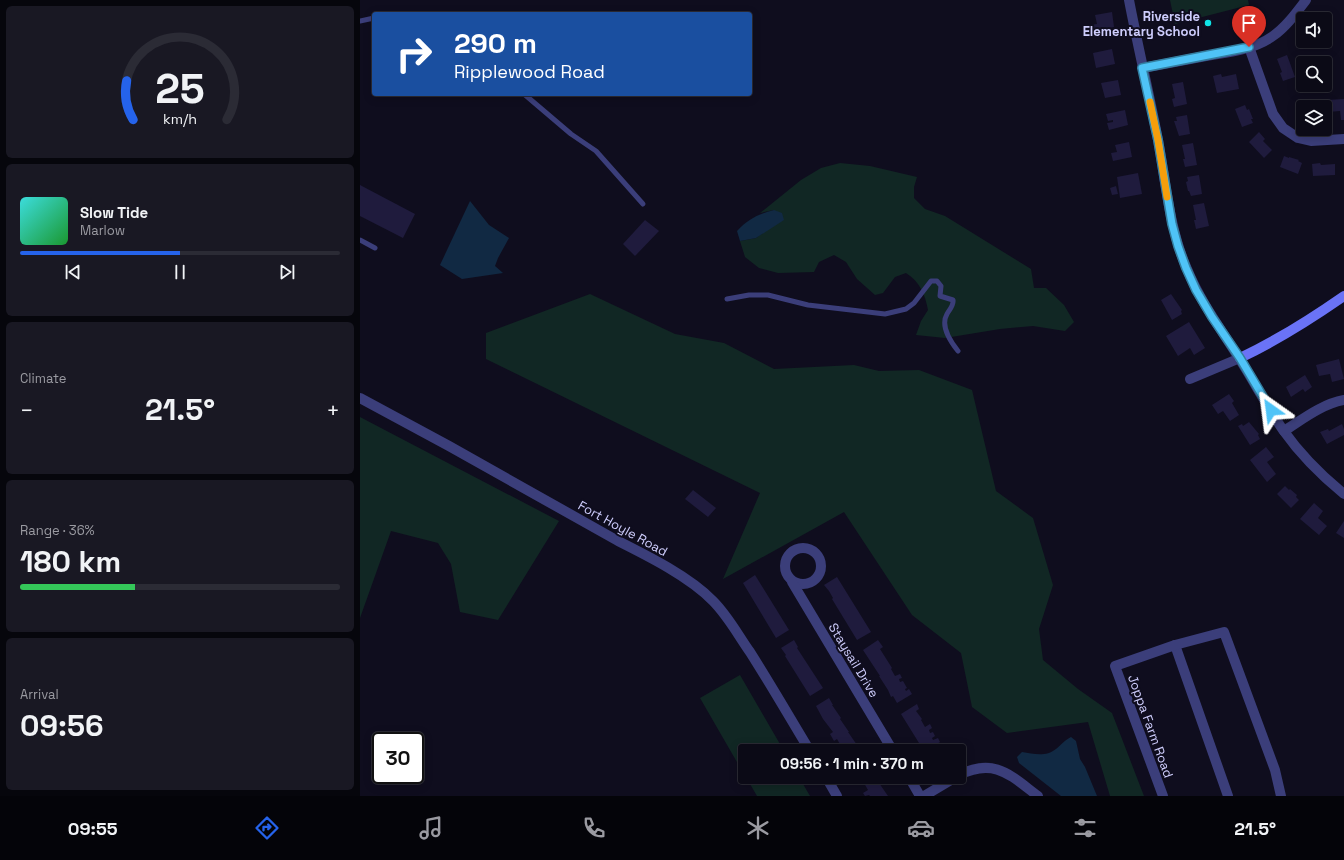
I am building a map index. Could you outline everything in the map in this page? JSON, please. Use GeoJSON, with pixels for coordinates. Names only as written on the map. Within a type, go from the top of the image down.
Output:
{"type":"FeatureCollection","features":[{"type":"Feature","properties":{"kind":"street"},"geometry":{"type":"LineString","coordinates":[[1129,0],[1178,246],[1196,290],[1212,317],[1240,358],[1284,431],[1296,447],[1344,494]]}},
{"type":"Feature","properties":{"kind":"street"},"geometry":{"type":"LineString","coordinates":[[1142,68],[1249,47],[1266,40],[1280,30],[1292,18],[1306,0]]}},
{"type":"Feature","properties":{"kind":"street"},"geometry":{"type":"LineString","coordinates":[[1249,47],[1273,114],[1283,128],[1298,138],[1311,141],[1344,139]]}},
{"type":"Feature","properties":{"kind":"street"},"geometry":{"type":"LineString","coordinates":[[1190,379],[1257,350],[1318,314],[1344,296]]}},
{"type":"Feature","properties":{"kind":"street","name":"Fort Hoyle Road"},"geometry":{"type":"LineString","coordinates":[[360,398],[618,541],[645,554],[700,590],[712,600],[725,615],[770,684],[806,744]]}},
{"type":"Feature","properties":{"kind":"street"},"geometry":{"type":"LineString","coordinates":[[1284,431],[1322,407],[1344,400]]}},
{"type":"Feature","properties":{"kind":"street","name":"Staysail Drive"},"geometry":{"type":"LineString","coordinates":[[792,582],[889,744]]}},
{"type":"Feature","properties":{"kind":"street"},"geometry":{"type":"LineString","coordinates":[[1228,796],[1174,646],[1224,632],[1275,770],[1281,796]]}},
{"type":"Feature","properties":{"kind":"street","name":"Joppa Farm Road"},"geometry":{"type":"LineString","coordinates":[[1163,796],[1115,666],[1174,646]]}},
{"type":"Feature","properties":{"kind":"street"},"geometry":{"type":"LineString","coordinates":[[966,773],[977,769],[994,768],[1009,774],[1038,796]]}},
{"type":"Feature","properties":{"kind":"street"},"geometry":{"type":"LineString","coordinates":[[830,784],[837,796]]}},
{"type":"Feature","properties":{"kind":"street"},"geometry":{"type":"LineString","coordinates":[[913,784],[920,796]]}},
{"type":"Feature","properties":{"kind":"street"},"geometry":{"type":"LineString","coordinates":[[924,796],[944,784]]}},
{"type":"Feature","properties":{"kind":"lane"},"geometry":{"type":"LineString","coordinates":[[360,21],[372,18]]}},
{"type":"Feature","properties":{"kind":"lane"},"geometry":{"type":"LineString","coordinates":[[526,96],[571,134],[596,151],[643,204]]}},
{"type":"Feature","properties":{"kind":"lane"},"geometry":{"type":"LineString","coordinates":[[360,240],[374,248]]}},
{"type":"Feature","properties":{"kind":"lane"},"geometry":{"type":"LineString","coordinates":[[727,299],[749,295],[768,295],[808,305],[885,314],[906,309],[914,303],[931,281],[937,281],[941,286],[940,296],[953,300],[954,304],[945,318],[945,326],[953,344],[958,351]]}},
{"type":"Feature","properties":{"kind":"green space"},"geometry":{"type":"Polygon","coordinates":[[[1170,0],[1248,0],[1249,5],[1175,24],[1170,0]]]}},
{"type":"Feature","properties":{"kind":"green space"},"geometry":{"type":"Polygon","coordinates":[[[840,163],[870,166],[917,177],[914,187],[914,198],[925,209],[945,216],[1031,269],[1034,288],[1046,288],[1064,305],[1074,322],[1065,331],[1033,326],[1000,329],[945,338],[916,335],[921,321],[928,310],[921,289],[915,280],[906,273],[895,277],[883,293],[875,295],[857,279],[846,262],[834,255],[819,262],[814,272],[778,273],[759,268],[745,257],[740,241],[756,238],[768,229],[774,210],[760,213],[801,180],[821,168],[840,163]]]}},
{"type":"Feature","properties":{"kind":"green space"},"geometry":{"type":"Polygon","coordinates":[[[590,294],[675,334],[724,343],[774,369],[854,365],[879,371],[919,370],[972,390],[996,491],[1033,518],[1053,585],[1039,629],[1043,660],[1078,689],[1112,713],[1144,796],[1110,796],[1088,722],[1007,733],[972,707],[961,653],[912,615],[844,512],[723,579],[760,493],[486,359],[486,333],[590,294]]]}},
{"type":"Feature","properties":{"kind":"green space"},"geometry":{"type":"Polygon","coordinates":[[[360,417],[559,521],[498,620],[460,612],[451,564],[438,543],[391,531],[360,618],[360,417]]]}},
{"type":"Feature","properties":{"kind":"green space"},"geometry":{"type":"Polygon","coordinates":[[[740,675],[780,744],[738,744],[738,764],[700,698],[740,675]]]}},
{"type":"Feature","properties":{"kind":"green space"},"geometry":{"type":"Polygon","coordinates":[[[750,784],[803,784],[810,796],[757,796],[750,784]]]}},
{"type":"Feature","properties":{"kind":"water"},"geometry":{"type":"Polygon","coordinates":[[[470,201],[489,225],[509,238],[495,266],[503,273],[462,279],[440,265],[470,201]]]}},
{"type":"Feature","properties":{"kind":"water"},"geometry":{"type":"Polygon","coordinates":[[[774,210],[782,213],[784,220],[756,238],[740,241],[737,231],[745,223],[763,213],[774,210]]]}},
{"type":"Feature","properties":{"kind":"water"},"geometry":{"type":"Polygon","coordinates":[[[1071,737],[1076,741],[1080,759],[1085,767],[1097,796],[1061,796],[1019,763],[1017,757],[1022,752],[1044,754],[1052,752],[1071,737]]]}},
{"type":"Feature","properties":{"kind":"building"},"geometry":{"type":"Polygon","coordinates":[[[1112,12],[1114,27],[1099,30],[1099,33],[1092,35],[1091,25],[1097,24],[1095,15],[1112,12]]]}},
{"type":"Feature","properties":{"kind":"building"},"geometry":{"type":"Polygon","coordinates":[[[1112,49],[1115,64],[1096,68],[1093,53],[1112,49]]]}},
{"type":"Feature","properties":{"kind":"building"},"geometry":{"type":"Polygon","coordinates":[[[1287,55],[1295,77],[1283,81],[1280,73],[1282,72],[1277,59],[1287,55]]]}},
{"type":"Feature","properties":{"kind":"building"},"geometry":{"type":"Polygon","coordinates":[[[1221,74],[1222,77],[1236,74],[1239,89],[1217,93],[1213,76],[1221,74]]]}},
{"type":"Feature","properties":{"kind":"building"},"geometry":{"type":"Polygon","coordinates":[[[1118,80],[1121,95],[1105,98],[1101,83],[1118,80]]]}},
{"type":"Feature","properties":{"kind":"building"},"geometry":{"type":"Polygon","coordinates":[[[1183,82],[1187,104],[1174,107],[1172,99],[1175,98],[1172,84],[1183,82]]]}},
{"type":"Feature","properties":{"kind":"building"},"geometry":{"type":"Polygon","coordinates":[[[1344,99],[1344,120],[1341,120],[1340,111],[1332,112],[1332,100],[1327,100],[1344,99]]]}},
{"type":"Feature","properties":{"kind":"building"},"geometry":{"type":"Polygon","coordinates":[[[1245,105],[1247,110],[1249,109],[1253,123],[1242,127],[1235,109],[1245,105]]]}},
{"type":"Feature","properties":{"kind":"building"},"geometry":{"type":"Polygon","coordinates":[[[1125,110],[1128,125],[1109,130],[1107,123],[1113,122],[1113,120],[1108,121],[1106,114],[1125,110]]]}},
{"type":"Feature","properties":{"kind":"building"},"geometry":{"type":"Polygon","coordinates":[[[1187,115],[1190,134],[1179,136],[1174,121],[1177,121],[1176,117],[1187,115]]]}},
{"type":"Feature","properties":{"kind":"building"},"geometry":{"type":"Polygon","coordinates":[[[1259,132],[1265,139],[1263,141],[1272,150],[1264,158],[1249,142],[1259,132]]]}},
{"type":"Feature","properties":{"kind":"building"},"geometry":{"type":"Polygon","coordinates":[[[1129,142],[1132,157],[1113,161],[1111,153],[1117,152],[1115,145],[1129,142]]]}},
{"type":"Feature","properties":{"kind":"building"},"geometry":{"type":"Polygon","coordinates":[[[1193,143],[1197,165],[1185,167],[1182,145],[1193,143]]]}},
{"type":"Feature","properties":{"kind":"building"},"geometry":{"type":"Polygon","coordinates":[[[1284,156],[1299,160],[1298,161],[1302,163],[1298,174],[1280,167],[1284,156]]]}},
{"type":"Feature","properties":{"kind":"building"},"geometry":{"type":"Polygon","coordinates":[[[1320,163],[1321,165],[1335,164],[1335,175],[1313,176],[1312,164],[1320,163]]]}},
{"type":"Feature","properties":{"kind":"building"},"geometry":{"type":"Polygon","coordinates":[[[1138,173],[1142,194],[1120,198],[1117,177],[1138,173]]]}},
{"type":"Feature","properties":{"kind":"building"},"geometry":{"type":"Polygon","coordinates":[[[1199,175],[1202,194],[1191,196],[1186,182],[1188,181],[1187,177],[1199,175]]]}},
{"type":"Feature","properties":{"kind":"building"},"geometry":{"type":"Polygon","coordinates":[[[360,185],[415,214],[403,238],[360,216],[360,185]]]}},
{"type":"Feature","properties":{"kind":"building"},"geometry":{"type":"Polygon","coordinates":[[[1116,186],[1118,194],[1112,195],[1110,188],[1116,186]]]}},
{"type":"Feature","properties":{"kind":"building"},"geometry":{"type":"Polygon","coordinates":[[[1204,203],[1209,226],[1196,229],[1193,205],[1204,203]]]}},
{"type":"Feature","properties":{"kind":"building"},"geometry":{"type":"Polygon","coordinates":[[[645,220],[659,231],[635,256],[623,244],[645,220]]]}},
{"type":"Feature","properties":{"kind":"building"},"geometry":{"type":"Polygon","coordinates":[[[1171,294],[1182,310],[1182,314],[1172,320],[1161,300],[1171,294]]]}},
{"type":"Feature","properties":{"kind":"building"},"geometry":{"type":"Polygon","coordinates":[[[1189,322],[1205,348],[1194,355],[1190,348],[1178,356],[1166,336],[1189,322]]]}},
{"type":"Feature","properties":{"kind":"building"},"geometry":{"type":"Polygon","coordinates":[[[1339,359],[1344,379],[1332,382],[1330,374],[1319,376],[1316,365],[1339,359]]]}},
{"type":"Feature","properties":{"kind":"building"},"geometry":{"type":"Polygon","coordinates":[[[1305,375],[1312,387],[1305,392],[1303,389],[1291,397],[1286,387],[1305,375]]]}},
{"type":"Feature","properties":{"kind":"building"},"geometry":{"type":"Polygon","coordinates":[[[1229,394],[1234,401],[1232,403],[1239,415],[1230,421],[1223,411],[1218,414],[1212,405],[1229,394]]]}},
{"type":"Feature","properties":{"kind":"building"},"geometry":{"type":"Polygon","coordinates":[[[1249,422],[1259,434],[1260,439],[1250,445],[1238,426],[1242,424],[1243,426],[1249,422]]]}},
{"type":"Feature","properties":{"kind":"building"},"geometry":{"type":"Polygon","coordinates":[[[1342,424],[1344,435],[1327,444],[1320,432],[1328,429],[1329,431],[1342,424]]]}},
{"type":"Feature","properties":{"kind":"building"},"geometry":{"type":"Polygon","coordinates":[[[1266,447],[1274,457],[1267,462],[1276,474],[1267,482],[1250,460],[1266,447]]]}},
{"type":"Feature","properties":{"kind":"building"},"geometry":{"type":"Polygon","coordinates":[[[1285,486],[1297,495],[1296,497],[1299,500],[1291,508],[1277,494],[1285,486]]]}},
{"type":"Feature","properties":{"kind":"building"},"geometry":{"type":"Polygon","coordinates":[[[693,490],[716,508],[708,517],[685,499],[693,490]]]}},
{"type":"Feature","properties":{"kind":"building"},"geometry":{"type":"Polygon","coordinates":[[[1314,503],[1323,511],[1318,518],[1327,526],[1319,535],[1300,519],[1314,503]]]}},
{"type":"Feature","properties":{"kind":"building"},"geometry":{"type":"Polygon","coordinates":[[[1344,521],[1344,538],[1336,533],[1344,521]]]}},
{"type":"Feature","properties":{"kind":"building"},"geometry":{"type":"Polygon","coordinates":[[[755,575],[789,630],[776,638],[743,583],[755,575]]]}},
{"type":"Feature","properties":{"kind":"building"},"geometry":{"type":"Polygon","coordinates":[[[837,577],[871,632],[857,640],[832,599],[833,598],[829,591],[824,585],[837,577]]]}},
{"type":"Feature","properties":{"kind":"building"},"geometry":{"type":"Polygon","coordinates":[[[794,640],[798,647],[797,648],[823,688],[810,696],[781,648],[794,640]]]}},
{"type":"Feature","properties":{"kind":"building"},"geometry":{"type":"Polygon","coordinates":[[[878,640],[883,647],[880,649],[892,668],[891,669],[895,676],[900,674],[902,678],[899,679],[900,682],[903,681],[907,688],[905,689],[906,691],[909,689],[912,694],[897,703],[893,696],[891,697],[880,676],[863,650],[878,640]]]}},
{"type":"Feature","properties":{"kind":"building"},"geometry":{"type":"Polygon","coordinates":[[[829,698],[841,718],[840,719],[856,744],[840,744],[837,739],[834,741],[830,734],[833,732],[823,719],[816,706],[829,698]]]}},
{"type":"Feature","properties":{"kind":"building"},"geometry":{"type":"Polygon","coordinates":[[[917,704],[919,709],[916,711],[922,719],[921,720],[925,727],[930,724],[932,728],[929,730],[930,733],[933,732],[935,736],[932,738],[933,740],[938,738],[940,742],[937,744],[920,744],[901,714],[917,704]]]}},
{"type":"Feature","properties":{"kind":"building"},"geometry":{"type":"Polygon","coordinates":[[[865,784],[880,784],[888,796],[865,796],[863,793],[868,790],[865,784]]]}},
{"type":"Feature","properties":{"kind":"slow traffic"},"geometry":{"type":"LineString","coordinates":[[1150,102],[1167,197]]}},
{"type":"Feature","properties":{"kind":"place","name":"Riverside Elementary School"},"geometry":{"type":"Point","coordinates":[1208,23]}},
{"type":"Feature","properties":{"kind":"route"},"geometry":{"type":"LineString","coordinates":[[1249,47],[1142,68],[1158,140],[1172,224],[1186,268],[1196,290],[1212,317],[1240,358],[1271,410]]}}]}
